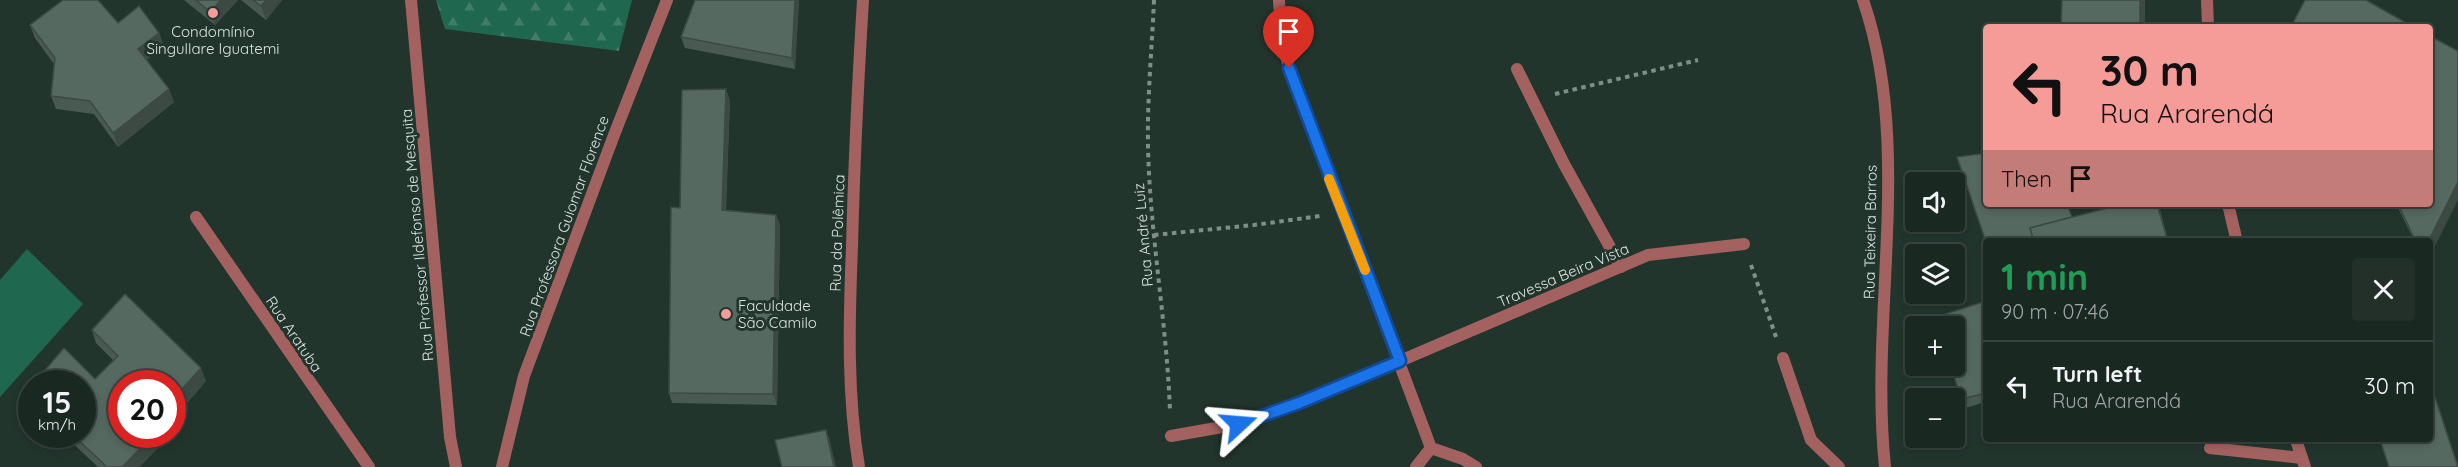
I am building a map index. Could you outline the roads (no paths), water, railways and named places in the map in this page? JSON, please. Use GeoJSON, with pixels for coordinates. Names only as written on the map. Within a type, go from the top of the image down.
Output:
{"type":"FeatureCollection","features":[{"type":"Feature","properties":{"kind":"street","name":"Rua Professor Ildefonso de Mesquita"},"geometry":{"type":"LineString","coordinates":[[411,0],[450,437],[456,467]]}},
{"type":"Feature","properties":{"kind":"street","name":"Rua Professora Guiomar Florence"},"geometry":{"type":"LineString","coordinates":[[502,467],[524,376],[667,0]]}},
{"type":"Feature","properties":{"kind":"street","name":"Rua da Polêmica"},"geometry":{"type":"LineString","coordinates":[[859,467],[853,427],[849,320],[855,124],[863,0]]}},
{"type":"Feature","properties":{"kind":"street"},"geometry":{"type":"LineString","coordinates":[[1279,0],[1281,34],[1289,68],[1431,448]]}},
{"type":"Feature","properties":{"kind":"street","name":"Rua Teixeira Barros"},"geometry":{"type":"LineString","coordinates":[[1863,0],[1880,63],[1886,121],[1887,192],[1882,401],[1885,467]]}},
{"type":"Feature","properties":{"kind":"street"},"geometry":{"type":"LineString","coordinates":[[2207,0],[2208,24]]}},
{"type":"Feature","properties":{"kind":"street"},"geometry":{"type":"LineString","coordinates":[[1517,69],[1564,164],[1621,267]]}},
{"type":"Feature","properties":{"kind":"street"},"geometry":{"type":"LineString","coordinates":[[2229,207],[2236,238]]}},
{"type":"Feature","properties":{"kind":"street","name":"Rua Aratuba"},"geometry":{"type":"LineString","coordinates":[[196,217],[369,467]]}},
{"type":"Feature","properties":{"kind":"street","name":"Travessa Beira Vista"},"geometry":{"type":"LineString","coordinates":[[1171,436],[1239,424],[1299,403],[1648,255],[1744,244]]}},
{"type":"Feature","properties":{"kind":"street"},"geometry":{"type":"LineString","coordinates":[[1783,358],[1811,440],[1839,467]]}},
{"type":"Feature","properties":{"kind":"street"},"geometry":{"type":"LineString","coordinates":[[2210,448],[2303,462],[2297,442]]}},
{"type":"Feature","properties":{"kind":"street"},"geometry":{"type":"LineString","coordinates":[[1416,467],[1431,448]]}},
{"type":"Feature","properties":{"kind":"street"},"geometry":{"type":"LineString","coordinates":[[1431,448],[1463,459],[1476,467]]}},
{"type":"Feature","properties":{"kind":"place","name":"Condomínio Singullare Iguatemi"},"geometry":{"type":"Point","coordinates":[213,13]}},
{"type":"Feature","properties":{"kind":"place","name":"Faculdade São Camilo"},"geometry":{"type":"Point","coordinates":[726,314]}}]}
